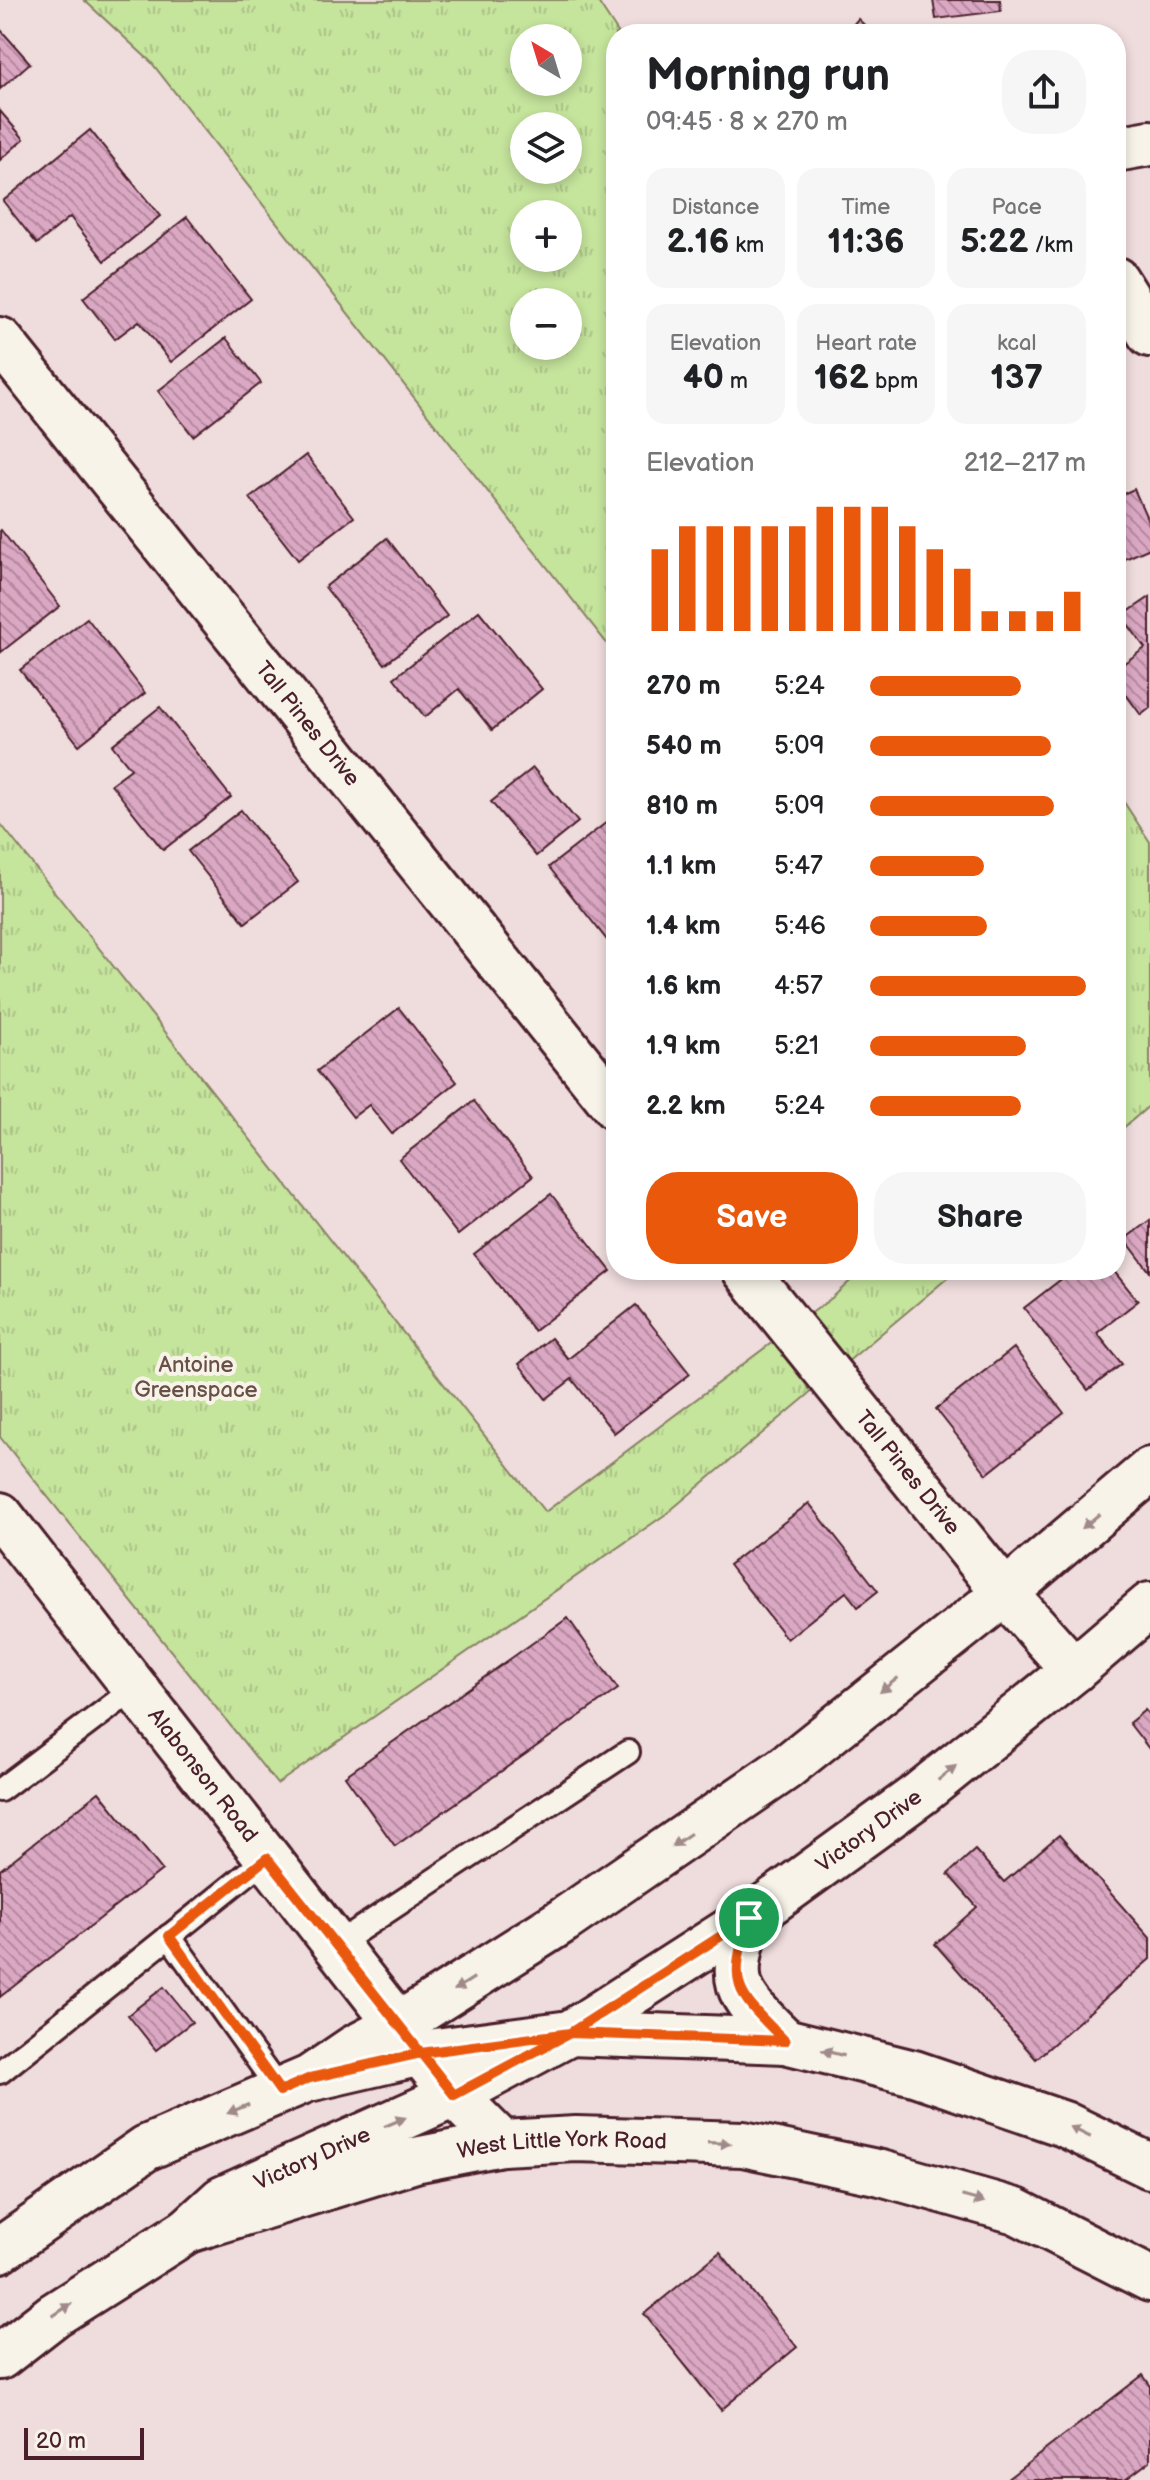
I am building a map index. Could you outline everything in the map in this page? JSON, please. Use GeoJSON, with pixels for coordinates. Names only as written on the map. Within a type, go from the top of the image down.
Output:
{"type":"FeatureCollection","features":[{"type":"Feature","properties":{"kind":"street"},"geometry":{"type":"LineString","coordinates":[[1126,147],[1150,143]]}},
{"type":"Feature","properties":{"kind":"street"},"geometry":{"type":"LineString","coordinates":[[1126,296],[1150,334]]}},
{"type":"Feature","properties":{"kind":"street","name":"Tall Pines Drive"},"geometry":{"type":"LineString","coordinates":[[0,340],[606,1096]]}},
{"type":"Feature","properties":{"kind":"street","name":"Tall Pines Drive"},"geometry":{"type":"LineString","coordinates":[[753,1280],[1005,1593],[1074,1670]]}},
{"type":"Feature","properties":{"kind":"street"},"geometry":{"type":"LineString","coordinates":[[410,2039],[564,1920],[784,1769],[1005,1593],[1150,1470]]}},
{"type":"Feature","properties":{"kind":"street","name":"Alabonson Road"},"geometry":{"type":"LineString","coordinates":[[0,1515],[454,2095],[502,2143]]}},
{"type":"Feature","properties":{"kind":"street","name":"Victory Drive"},"geometry":{"type":"LineString","coordinates":[[188,2230],[222,2199],[454,2095],[570,2033],[749,1918],[921,1793],[1150,1605]]}},
{"type":"Feature","properties":{"kind":"street"},"geometry":{"type":"LineString","coordinates":[[749,1918],[735,1972],[745,2001],[785,2041]]}},
{"type":"Feature","properties":{"kind":"street"},"geometry":{"type":"LineString","coordinates":[[2,2239],[146,2148],[295,2085],[354,2048],[410,2039],[570,2033],[785,2041],[914,2073],[1064,2124],[1150,2166]]}},
{"type":"Feature","properties":{"kind":"street","name":"West Little York Road"},"geometry":{"type":"LineString","coordinates":[[0,2357],[54,2315],[188,2230],[415,2160],[502,2143],[576,2139],[743,2144],[881,2173],[1016,2211],[1150,2279]]}},
{"type":"Feature","properties":{"kind":"lane"},"geometry":{"type":"LineString","coordinates":[[0,1790],[135,1688]]}},
{"type":"Feature","properties":{"kind":"lane"},"geometry":{"type":"LineString","coordinates":[[336,1945],[628,1752]]}},
{"type":"Feature","properties":{"kind":"lane"},"geometry":{"type":"LineString","coordinates":[[0,2072],[267,1858]]}},
{"type":"Feature","properties":{"kind":"lane"},"geometry":{"type":"LineString","coordinates":[[169,1936],[295,2085]]}},
{"type":"Feature","properties":{"kind":"green space"},"geometry":{"type":"Polygon","coordinates":[[[84,0],[602,0],[598,2],[612,24],[606,24],[606,642],[151,62],[84,0]]]}},
{"type":"Feature","properties":{"kind":"green space"},"geometry":{"type":"Polygon","coordinates":[[[1126,805],[1150,842],[1150,1105],[1126,1125],[1126,805]]]}},
{"type":"Feature","properties":{"kind":"green space","name":"Antoine Greenspace"},"geometry":{"type":"Polygon","coordinates":[[[0,823],[545,1512],[833,1297],[851,1280],[945,1280],[666,1514],[277,1784],[0,1437],[0,823]]]}},
{"type":"Feature","properties":{"kind":"building"},"geometry":{"type":"Polygon","coordinates":[[[933,0],[1000,0],[1001,11],[936,19],[933,0]]]}},
{"type":"Feature","properties":{"kind":"building"},"geometry":{"type":"Polygon","coordinates":[[[0,29],[30,63],[0,89],[0,29]]]}},
{"type":"Feature","properties":{"kind":"building"},"geometry":{"type":"Polygon","coordinates":[[[0,111],[24,139],[0,160],[0,111]]]}},
{"type":"Feature","properties":{"kind":"building"},"geometry":{"type":"Polygon","coordinates":[[[90,130],[160,216],[105,261],[70,217],[37,244],[3,201],[90,130]]]}},
{"type":"Feature","properties":{"kind":"building"},"geometry":{"type":"Polygon","coordinates":[[[187,217],[251,299],[171,362],[139,321],[115,339],[83,298],[187,217]]]}},
{"type":"Feature","properties":{"kind":"building"},"geometry":{"type":"Polygon","coordinates":[[[226,338],[261,383],[193,436],[158,391],[226,338]]]}},
{"type":"Feature","properties":{"kind":"building"},"geometry":{"type":"Polygon","coordinates":[[[306,455],[354,517],[298,560],[250,498],[306,455]]]}},
{"type":"Feature","properties":{"kind":"building"},"geometry":{"type":"Polygon","coordinates":[[[1134,489],[1150,525],[1150,548],[1126,559],[1126,493],[1134,489]]]}},
{"type":"Feature","properties":{"kind":"building"},"geometry":{"type":"Polygon","coordinates":[[[0,531],[60,606],[0,653],[0,531]]]}},
{"type":"Feature","properties":{"kind":"building"},"geometry":{"type":"Polygon","coordinates":[[[387,538],[447,616],[385,664],[325,587],[387,538]]]}},
{"type":"Feature","properties":{"kind":"building"},"geometry":{"type":"Polygon","coordinates":[[[1150,597],[1150,708],[1141,715],[1126,695],[1126,662],[1145,648],[1126,622],[1126,613],[1150,597]]]}},
{"type":"Feature","properties":{"kind":"building"},"geometry":{"type":"Polygon","coordinates":[[[479,611],[542,689],[492,730],[459,689],[425,717],[394,678],[479,611]]]}},
{"type":"Feature","properties":{"kind":"building"},"geometry":{"type":"Polygon","coordinates":[[[87,618],[145,693],[79,745],[20,670],[87,618]]]}},
{"type":"Feature","properties":{"kind":"building"},"geometry":{"type":"Polygon","coordinates":[[[160,707],[231,797],[163,850],[111,784],[131,769],[112,745],[160,707]]]}},
{"type":"Feature","properties":{"kind":"building"},"geometry":{"type":"Polygon","coordinates":[[[533,768],[578,822],[536,856],[491,802],[533,768]]]}},
{"type":"Feature","properties":{"kind":"building"},"geometry":{"type":"Polygon","coordinates":[[[241,810],[298,882],[245,923],[188,851],[241,810]]]}},
{"type":"Feature","properties":{"kind":"building"},"geometry":{"type":"Polygon","coordinates":[[[606,823],[606,939],[549,867],[606,823]]]}},
{"type":"Feature","properties":{"kind":"building"},"geometry":{"type":"Polygon","coordinates":[[[399,1008],[457,1082],[392,1134],[369,1105],[353,1117],[317,1071],[399,1008]]]}},
{"type":"Feature","properties":{"kind":"building"},"geometry":{"type":"Polygon","coordinates":[[[474,1101],[533,1176],[458,1235],[399,1159],[474,1101]]]}},
{"type":"Feature","properties":{"kind":"building"},"geometry":{"type":"Polygon","coordinates":[[[551,1194],[606,1265],[606,1275],[534,1331],[474,1254],[551,1194]]]}},
{"type":"Feature","properties":{"kind":"building"},"geometry":{"type":"Polygon","coordinates":[[[1150,1220],[1150,1272],[1126,1240],[1150,1220]]]}},
{"type":"Feature","properties":{"kind":"building"},"geometry":{"type":"Polygon","coordinates":[[[1060,1280],[1121,1280],[1138,1301],[1097,1333],[1122,1364],[1088,1390],[1024,1308],[1060,1280]]]}},
{"type":"Feature","properties":{"kind":"building"},"geometry":{"type":"Polygon","coordinates":[[[636,1305],[690,1374],[614,1433],[572,1379],[546,1399],[519,1364],[551,1338],[568,1359],[636,1305]]]}},
{"type":"Feature","properties":{"kind":"building"},"geometry":{"type":"Polygon","coordinates":[[[1014,1348],[1064,1413],[987,1474],[936,1409],[1014,1348]]]}},
{"type":"Feature","properties":{"kind":"building"},"geometry":{"type":"Polygon","coordinates":[[[809,1503],[878,1591],[858,1607],[846,1592],[787,1639],[729,1565],[809,1503]]]}},
{"type":"Feature","properties":{"kind":"building"},"geometry":{"type":"Polygon","coordinates":[[[568,1618],[618,1689],[395,1846],[345,1776],[568,1618]]]}},
{"type":"Feature","properties":{"kind":"building"},"geometry":{"type":"Polygon","coordinates":[[[1145,1710],[1150,1716],[1150,1750],[1129,1723],[1145,1710]]]}},
{"type":"Feature","properties":{"kind":"building"},"geometry":{"type":"Polygon","coordinates":[[[99,1792],[162,1870],[0,1997],[0,1870],[99,1792]]]}},
{"type":"Feature","properties":{"kind":"building"},"geometry":{"type":"Polygon","coordinates":[[[1059,1835],[1150,1938],[1150,1959],[1036,2059],[935,1944],[977,1907],[948,1874],[975,1850],[1004,1882],[1059,1835]]]}},
{"type":"Feature","properties":{"kind":"building"},"geometry":{"type":"Polygon","coordinates":[[[164,1987],[192,2022],[156,2050],[128,2015],[164,1987]]]}},
{"type":"Feature","properties":{"kind":"building"},"geometry":{"type":"Polygon","coordinates":[[[720,2252],[797,2347],[721,2410],[644,2314],[720,2252]]]}},
{"type":"Feature","properties":{"kind":"building"},"geometry":{"type":"Polygon","coordinates":[[[1143,2375],[1150,2385],[1150,2461],[1125,2480],[1006,2480],[1143,2375]]]}},
{"type":"Feature","properties":{"kind":"route"},"geometry":{"type":"LineString","coordinates":[[749,1918],[570,2033],[421,2053],[267,1858],[169,1936],[280,2091],[310,2078],[421,2053],[454,2095],[570,2033],[785,2041],[745,2001],[735,1972],[749,1918]]}}]}
